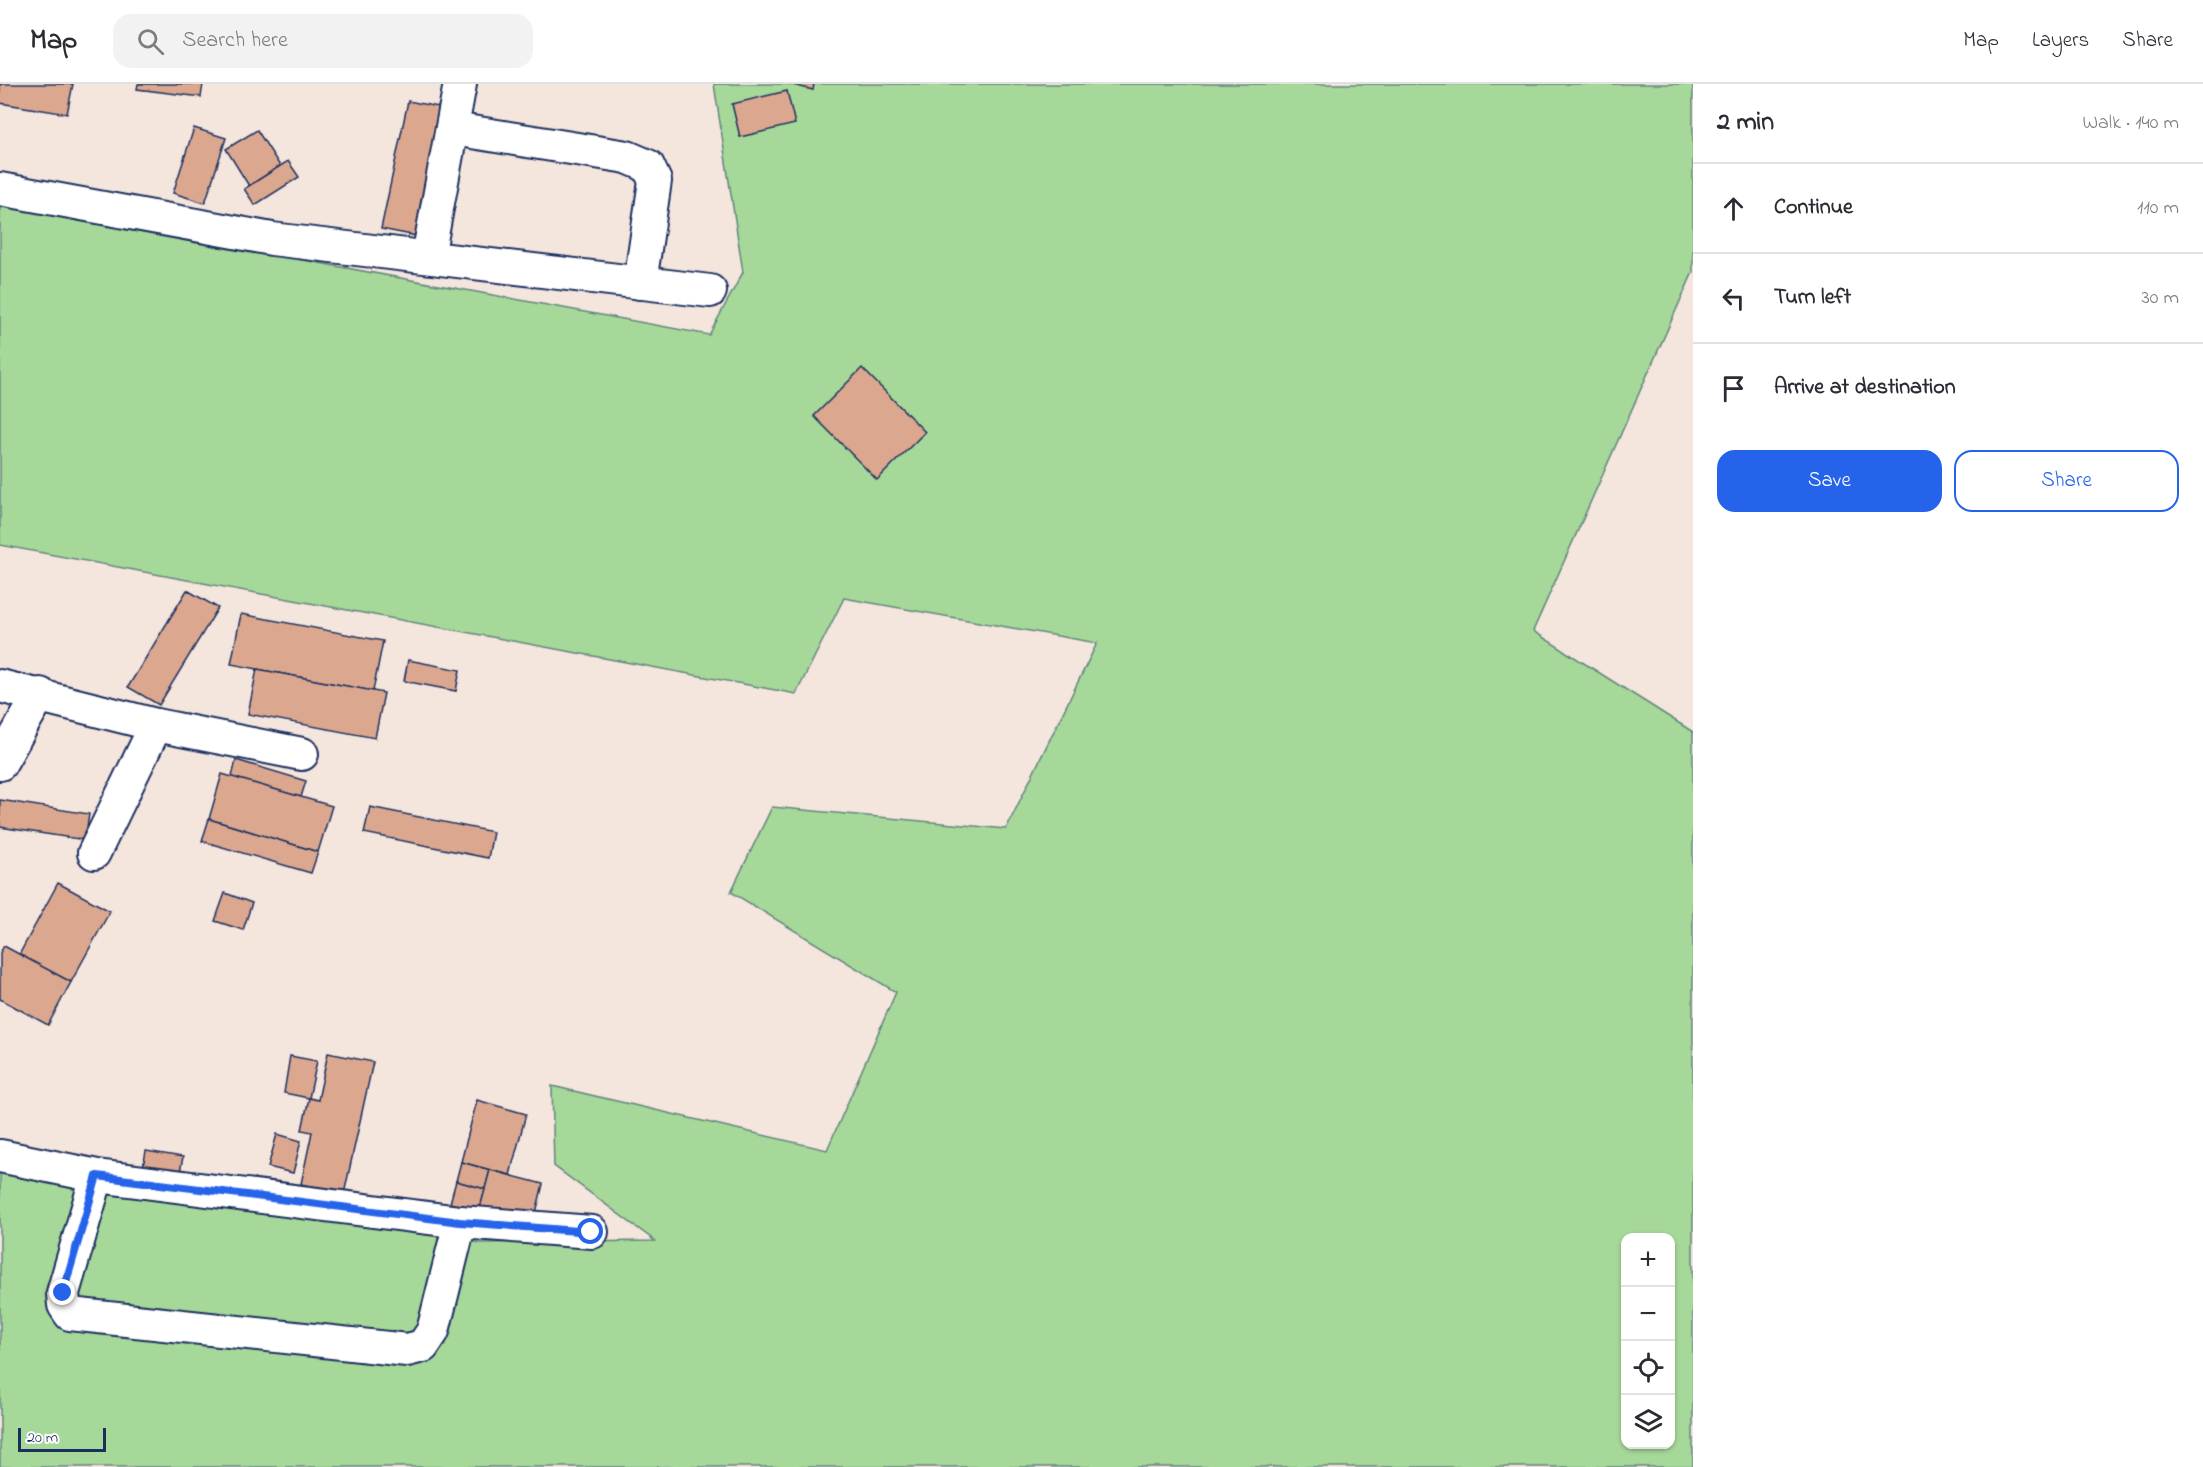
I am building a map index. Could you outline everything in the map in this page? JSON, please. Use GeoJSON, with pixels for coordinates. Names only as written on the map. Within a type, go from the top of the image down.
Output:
{"type":"FeatureCollection","features":[{"type":"Feature","properties":{"kind":"street"},"geometry":{"type":"LineString","coordinates":[[428,257],[453,129],[459,84]]}},
{"type":"Feature","properties":{"kind":"street"},"geometry":{"type":"LineString","coordinates":[[453,129],[627,157],[648,166],[655,181],[640,282]]}},
{"type":"Feature","properties":{"kind":"street"},"geometry":{"type":"LineString","coordinates":[[0,189],[272,239],[710,291]]}},
{"type":"Feature","properties":{"kind":"street"},"geometry":{"type":"LineString","coordinates":[[0,686],[40,694],[156,725],[302,754]]}},
{"type":"Feature","properties":{"kind":"street"},"geometry":{"type":"LineString","coordinates":[[0,764],[40,694]]}},
{"type":"Feature","properties":{"kind":"street"},"geometry":{"type":"LineString","coordinates":[[94,853],[156,725]]}},
{"type":"Feature","properties":{"kind":"street"},"geometry":{"type":"LineString","coordinates":[[0,1156],[97,1176],[460,1222],[591,1232]]}},
{"type":"Feature","properties":{"kind":"street"},"geometry":{"type":"LineString","coordinates":[[97,1176],[63,1293],[64,1305],[70,1314],[407,1350],[423,1346],[433,1331],[460,1222]]}},
{"type":"Feature","properties":{"kind":"green space"},"geometry":{"type":"Polygon","coordinates":[[[714,84],[1693,84],[1693,272],[1533,631],[1693,732],[1693,1467],[0,1467],[0,1155],[480,1243],[655,1241],[554,1166],[552,1086],[827,1150],[896,992],[731,892],[772,807],[1006,829],[1097,643],[844,598],[796,694],[0,545],[0,204],[709,335],[743,272],[714,84]]]}},
{"type":"Feature","properties":{"kind":"building"},"geometry":{"type":"Polygon","coordinates":[[[0,84],[73,84],[67,114],[0,103],[0,84]]]}},
{"type":"Feature","properties":{"kind":"building"},"geometry":{"type":"Polygon","coordinates":[[[138,84],[203,84],[201,97],[137,89],[138,84]]]}},
{"type":"Feature","properties":{"kind":"building"},"geometry":{"type":"Polygon","coordinates":[[[789,84],[814,84],[813,90],[789,84]]]}},
{"type":"Feature","properties":{"kind":"building"},"geometry":{"type":"Polygon","coordinates":[[[787,91],[795,124],[740,137],[732,104],[787,91]]]}},
{"type":"Feature","properties":{"kind":"building"},"geometry":{"type":"Polygon","coordinates":[[[408,101],[444,108],[417,236],[381,229],[408,101]]]}},
{"type":"Feature","properties":{"kind":"building"},"geometry":{"type":"Polygon","coordinates":[[[194,128],[226,138],[205,203],[173,193],[194,128]]]}},
{"type":"Feature","properties":{"kind":"building"},"geometry":{"type":"Polygon","coordinates":[[[257,130],[280,166],[249,186],[226,149],[257,130]]]}},
{"type":"Feature","properties":{"kind":"building"},"geometry":{"type":"Polygon","coordinates":[[[288,161],[299,177],[255,205],[244,189],[288,161]]]}},
{"type":"Feature","properties":{"kind":"building"},"geometry":{"type":"Polygon","coordinates":[[[862,368],[925,432],[877,480],[814,416],[862,368]]]}},
{"type":"Feature","properties":{"kind":"building"},"geometry":{"type":"Polygon","coordinates":[[[187,590],[218,608],[159,705],[128,687],[187,590]]]}},
{"type":"Feature","properties":{"kind":"building"},"geometry":{"type":"Polygon","coordinates":[[[241,614],[383,641],[373,691],[231,664],[241,614]]]}},
{"type":"Feature","properties":{"kind":"building"},"geometry":{"type":"Polygon","coordinates":[[[408,660],[460,670],[456,691],[404,681],[408,660]]]}},
{"type":"Feature","properties":{"kind":"building"},"geometry":{"type":"Polygon","coordinates":[[[257,669],[384,693],[375,738],[248,714],[257,669]]]}},
{"type":"Feature","properties":{"kind":"building"},"geometry":{"type":"Polygon","coordinates":[[[236,760],[306,781],[301,797],[232,777],[236,760]]]}},
{"type":"Feature","properties":{"kind":"building"},"geometry":{"type":"Polygon","coordinates":[[[222,774],[332,806],[318,852],[209,819],[222,774]]]}},
{"type":"Feature","properties":{"kind":"building"},"geometry":{"type":"Polygon","coordinates":[[[0,800],[89,814],[85,840],[0,827],[0,800]]]}},
{"type":"Feature","properties":{"kind":"building"},"geometry":{"type":"Polygon","coordinates":[[[370,807],[493,832],[488,858],[364,833],[370,807]]]}},
{"type":"Feature","properties":{"kind":"building"},"geometry":{"type":"Polygon","coordinates":[[[209,819],[318,852],[311,873],[202,841],[209,819]]]}},
{"type":"Feature","properties":{"kind":"building"},"geometry":{"type":"Polygon","coordinates":[[[58,883],[110,911],[71,982],[19,955],[58,883]]]}},
{"type":"Feature","properties":{"kind":"building"},"geometry":{"type":"Polygon","coordinates":[[[225,893],[252,903],[243,930],[215,921],[225,893]]]}},
{"type":"Feature","properties":{"kind":"building"},"geometry":{"type":"Polygon","coordinates":[[[4,946],[71,982],[48,1025],[0,999],[0,953],[4,946]]]}},
{"type":"Feature","properties":{"kind":"building"},"geometry":{"type":"Polygon","coordinates":[[[328,1053],[373,1062],[344,1194],[301,1184],[312,1132],[302,1130],[309,1098],[318,1100],[328,1053]]]}},
{"type":"Feature","properties":{"kind":"building"},"geometry":{"type":"Polygon","coordinates":[[[290,1056],[317,1061],[309,1098],[284,1093],[290,1056]]]}},
{"type":"Feature","properties":{"kind":"building"},"geometry":{"type":"Polygon","coordinates":[[[477,1100],[526,1114],[510,1175],[461,1162],[477,1100]]]}},
{"type":"Feature","properties":{"kind":"building"},"geometry":{"type":"Polygon","coordinates":[[[277,1134],[301,1141],[293,1173],[268,1167],[277,1134]]]}},
{"type":"Feature","properties":{"kind":"building"},"geometry":{"type":"Polygon","coordinates":[[[146,1151],[183,1157],[180,1172],[143,1167],[146,1151]]]}},
{"type":"Feature","properties":{"kind":"building"},"geometry":{"type":"Polygon","coordinates":[[[461,1162],[490,1170],[485,1189],[456,1181],[461,1162]]]}},
{"type":"Feature","properties":{"kind":"building"},"geometry":{"type":"Polygon","coordinates":[[[490,1170],[543,1184],[533,1225],[479,1211],[490,1170]]]}},
{"type":"Feature","properties":{"kind":"building"},"geometry":{"type":"Polygon","coordinates":[[[456,1181],[485,1189],[479,1211],[450,1203],[456,1181]]]}},
{"type":"Feature","properties":{"kind":"route"},"geometry":{"type":"LineString","coordinates":[[63,1293],[97,1176],[460,1222],[591,1232]]}}]}
